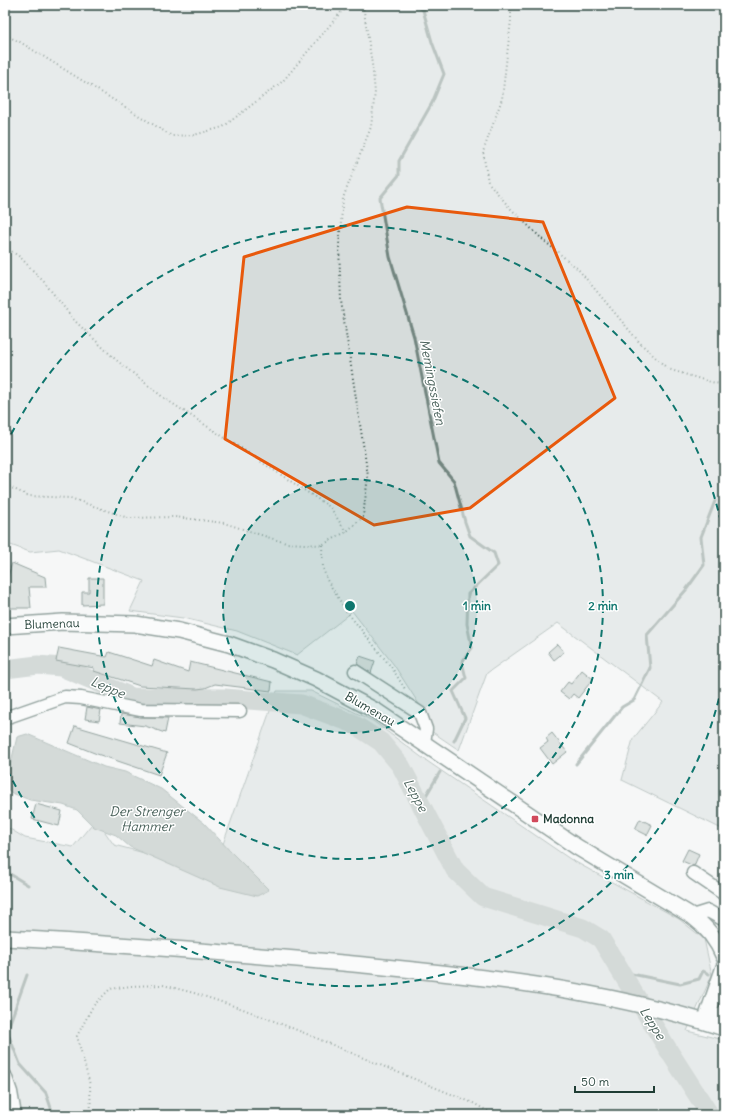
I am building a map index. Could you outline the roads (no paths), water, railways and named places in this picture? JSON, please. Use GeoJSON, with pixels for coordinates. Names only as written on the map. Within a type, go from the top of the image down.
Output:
{"type":"FeatureCollection","features":[{"type":"Feature","properties":{"kind":"main road","name":"Blumenau"},"geometry":{"type":"LineString","coordinates":[[5,626],[63,622],[135,624],[179,631],[229,644],[273,660],[316,679],[376,711],[577,847],[692,916],[704,925],[713,937],[724,957]]}},
{"type":"Feature","properties":{"kind":"main road"},"geometry":{"type":"LineString","coordinates":[[5,938],[240,954],[382,967],[499,980],[554,988],[629,1002],[715,1025]]}},
{"type":"Feature","properties":{"kind":"main road"},"geometry":{"type":"LineString","coordinates":[[715,1025],[724,967]]}},
{"type":"Feature","properties":{"kind":"main road"},"geometry":{"type":"LineString","coordinates":[[715,1025],[724,1013]]}},
{"type":"Feature","properties":{"kind":"street"},"geometry":{"type":"LineString","coordinates":[[355,670],[420,713],[426,730],[424,743]]}},
{"type":"Feature","properties":{"kind":"street"},"geometry":{"type":"LineString","coordinates":[[5,718],[65,697],[81,698],[141,710],[240,711]]}},
{"type":"Feature","properties":{"kind":"street"},"geometry":{"type":"LineString","coordinates":[[693,873],[724,894]]}},
{"type":"Feature","properties":{"kind":"street"},"geometry":{"type":"LineString","coordinates":[[692,916],[708,911],[724,920]]}},
{"type":"Feature","properties":{"kind":"street"},"geometry":{"type":"LineString","coordinates":[[5,1075],[11,1092],[15,1115]]}},
{"type":"Feature","properties":{"kind":"water","name":"Der Strenger Hammer"},"geometry":{"type":"Polygon","coordinates":[[[27,734],[104,767],[125,772],[161,789],[204,823],[269,890],[257,896],[220,887],[130,847],[116,835],[94,827],[77,810],[63,805],[30,800],[12,793],[5,787],[17,737],[27,734]]]}},
{"type":"Feature","properties":{"kind":"waterway"},"geometry":{"type":"LineString","coordinates":[[415,5],[423,10]]}},
{"type":"Feature","properties":{"kind":"waterway","name":"Memingssiefen"},"geometry":{"type":"LineString","coordinates":[[428,5],[423,10],[432,42],[444,74],[432,103],[399,161],[399,175],[380,198],[390,257],[414,337],[439,463],[454,481],[470,536],[494,553],[498,565],[468,594],[467,624],[472,648],[462,662],[466,678],[453,691],[465,718],[454,741]]}},
{"type":"Feature","properties":{"kind":"waterway"},"geometry":{"type":"LineString","coordinates":[[576,764],[622,707],[634,700],[650,668],[647,635],[686,590],[704,565],[701,537],[715,501]]}},
{"type":"Feature","properties":{"kind":"waterway","name":"Leppe"},"geometry":{"type":"LineString","coordinates":[[5,669],[38,665],[61,667],[132,697],[224,698],[301,704],[352,723],[381,742],[401,766],[455,870],[483,897],[583,928],[601,939],[710,1115]]}},
{"type":"Feature","properties":{"kind":"waterway","name":"Memingssiefen"},"geometry":{"type":"LineString","coordinates":[[421,804],[440,772]]}},
{"type":"Feature","properties":{"kind":"waterway"},"geometry":{"type":"LineString","coordinates":[[5,871],[28,885]]}},
{"type":"Feature","properties":{"kind":"waterway"},"geometry":{"type":"LineString","coordinates":[[622,972],[680,984],[699,979],[703,971],[709,974]]}},
{"type":"Feature","properties":{"kind":"waterway"},"geometry":{"type":"LineString","coordinates":[[27,975],[7,1031],[20,1064],[46,1093],[52,1111],[49,1115]]}},
{"type":"Feature","properties":{"kind":"place","name":"Madonna"},"geometry":{"type":"Point","coordinates":[535,819]}}]}
